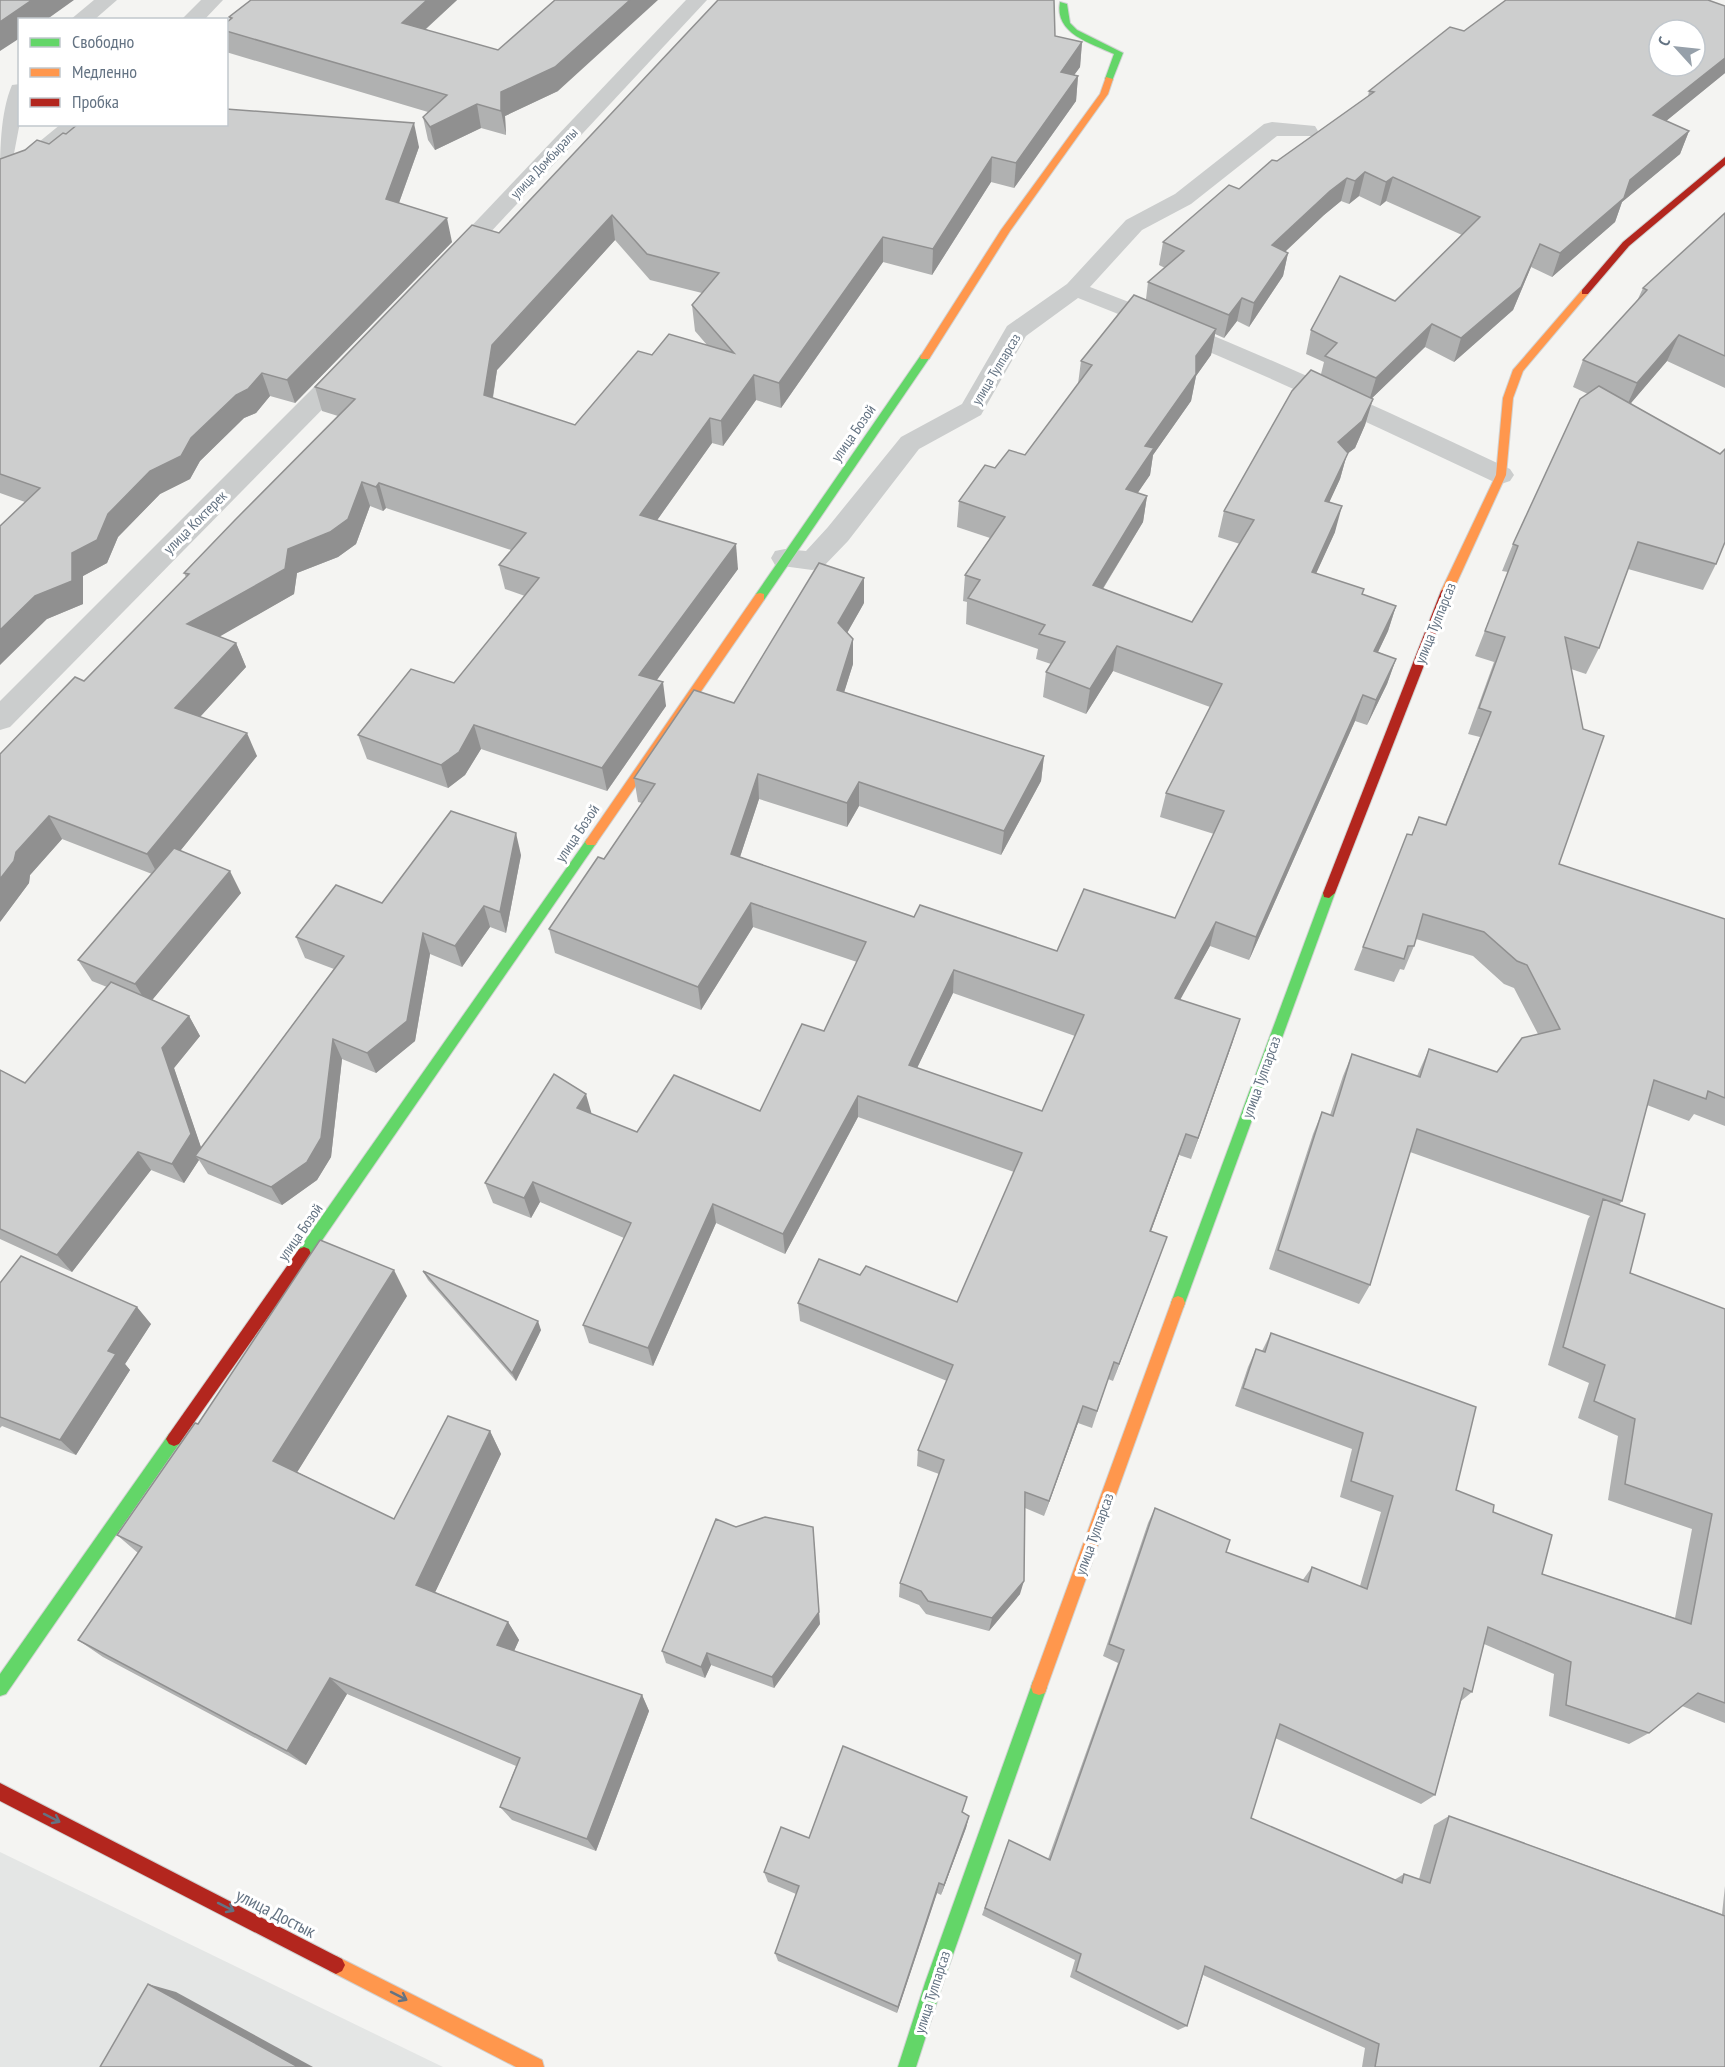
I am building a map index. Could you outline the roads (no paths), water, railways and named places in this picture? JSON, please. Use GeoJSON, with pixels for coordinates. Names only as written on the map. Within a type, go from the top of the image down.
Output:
{"type":"FeatureCollection","features":[{"type":"Feature","properties":{"kind":"street"},"geometry":{"type":"LineString","coordinates":[[83,18],[107,0]]}},
{"type":"Feature","properties":{"kind":"street"},"geometry":{"type":"LineString","coordinates":[[193,18],[213,0]]}},
{"type":"Feature","properties":{"kind":"street","name":"улица Домбыралы"},"geometry":{"type":"LineString","coordinates":[[439,274],[697,0]]}},
{"type":"Feature","properties":{"kind":"street","name":"улица Бозой"},"geometry":{"type":"LineString","coordinates":[[0,1688],[462,1029],[916,371],[1006,230],[1104,94],[1119,53],[1074,32],[1066,23],[1063,4]]}},
{"type":"Feature","properties":{"kind":"street"},"geometry":{"type":"LineString","coordinates":[[0,170],[7,126],[18,96]]}},
{"type":"Feature","properties":{"kind":"street"},"geometry":{"type":"LineString","coordinates":[[0,178],[26,166],[73,126]]}},
{"type":"Feature","properties":{"kind":"street","name":"улица Тулпарсаз"},"geometry":{"type":"LineString","coordinates":[[785,558],[812,561],[838,534],[910,443],[972,409],[1016,331],[1075,289],[1134,225],[1183,199],[1272,129],[1307,131]]}},
{"type":"Feature","properties":{"kind":"street","name":"улица Тулпарсаз"},"geometry":{"type":"LineString","coordinates":[[908,2067],[934,1983],[1109,1492],[1343,854],[1443,601],[1501,475],[1508,398],[1518,370],[1626,244],[1725,160]]}},
{"type":"Feature","properties":{"kind":"street"},"geometry":{"type":"LineString","coordinates":[[1075,289],[1190,333],[1302,381],[1501,475]]}},
{"type":"Feature","properties":{"kind":"street","name":"улица Коктерек"},"geometry":{"type":"LineString","coordinates":[[0,719],[366,350]]}},
{"type":"Feature","properties":{"kind":"street","name":"улица Достык"},"geometry":{"type":"LineString","coordinates":[[0,1792],[536,2067]]}}]}
